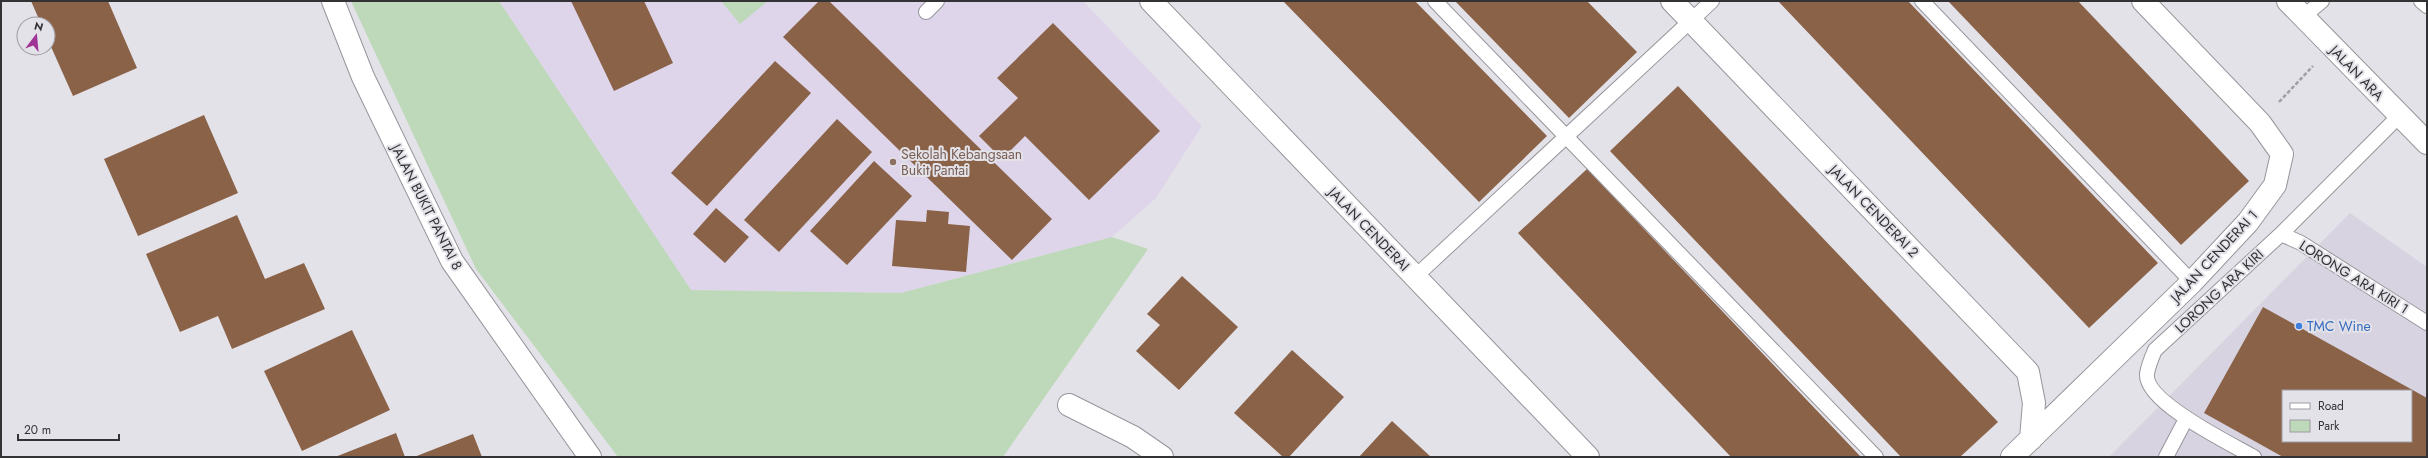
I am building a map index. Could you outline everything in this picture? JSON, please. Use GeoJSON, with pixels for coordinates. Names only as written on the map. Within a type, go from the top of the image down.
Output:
{"type":"FeatureCollection","features":[{"type":"Feature","properties":{"kind":"street","name":"JALAN BUKIT PANTAI 8"},"geometry":{"type":"LineString","coordinates":[[333,1],[363,77],[452,262],[590,457]]}},
{"type":"Feature","properties":{"kind":"street","name":"JALAN CENDERAI"},"geometry":{"type":"LineString","coordinates":[[1151,1],[1588,457]]}},
{"type":"Feature","properties":{"kind":"street","name":"JALAN CENDERAI 2"},"geometry":{"type":"LineString","coordinates":[[1672,1],[2028,372],[2034,403],[2031,439]]}},
{"type":"Feature","properties":{"kind":"street","name":"JALAN CENDERAI 1"},"geometry":{"type":"LineString","coordinates":[[2012,457],[2192,282],[2248,222],[2275,185],[2282,154],[2260,123],[2143,1]]}},
{"type":"Feature","properties":{"kind":"street","name":"JALAN ARA"},"geometry":{"type":"LineString","coordinates":[[2288,1],[2331,47],[2427,143]]}},
{"type":"Feature","properties":{"kind":"street"},"geometry":{"type":"LineString","coordinates":[[1069,405],[1133,438],[1162,457]]}},
{"type":"Feature","properties":{"kind":"lane"},"geometry":{"type":"LineString","coordinates":[[926,12],[938,1]]}},
{"type":"Feature","properties":{"kind":"lane"},"geometry":{"type":"LineString","coordinates":[[1435,1],[1876,457]]}},
{"type":"Feature","properties":{"kind":"lane"},"geometry":{"type":"LineString","coordinates":[[1415,277],[1712,1]]}},
{"type":"Feature","properties":{"kind":"lane"},"geometry":{"type":"LineString","coordinates":[[1922,1],[2192,282]]}},
{"type":"Feature","properties":{"kind":"lane"},"geometry":{"type":"LineString","coordinates":[[2303,17],[2322,1]]}},
{"type":"Feature","properties":{"kind":"lane"},"geometry":{"type":"LineString","coordinates":[[2421,1],[2427,6]]}},
{"type":"Feature","properties":{"kind":"lane","name":"LORONG ARA KIRI"},"geometry":{"type":"LineString","coordinates":[[2254,457],[2186,419],[2152,391],[2147,374],[2155,350],[2281,234],[2399,116]]}},
{"type":"Feature","properties":{"kind":"lane","name":"LORONG ARA KIRI 1"},"geometry":{"type":"LineString","coordinates":[[2281,234],[2302,243],[2427,323]]}},
{"type":"Feature","properties":{"kind":"lane"},"geometry":{"type":"LineString","coordinates":[[2166,457],[2186,419]]}},
{"type":"Feature","properties":{"kind":"path"},"geometry":{"type":"LineString","coordinates":[[2260,123],[2331,47]]}},
{"type":"Feature","properties":{"kind":"shaded area","name":"Sekolah Kebangsaan Bukit Pantai"},"geometry":{"type":"Polygon","coordinates":[[[499,1],[1083,1],[1202,126],[1156,198],[1112,237],[901,293],[690,290],[499,1]]]}},
{"type":"Feature","properties":{"kind":"shaded area"},"geometry":{"type":"Polygon","coordinates":[[[2350,213],[2427,267],[2427,457],[2109,457],[2350,213]]]}},
{"type":"Feature","properties":{"kind":"green space"},"geometry":{"type":"Polygon","coordinates":[[[351,1],[499,1],[691,290],[901,293],[1112,237],[1148,249],[1003,457],[618,457],[476,269],[351,1]]]}},
{"type":"Feature","properties":{"kind":"green space"},"geometry":{"type":"Polygon","coordinates":[[[721,1],[768,1],[740,24],[721,1]]]}},
{"type":"Feature","properties":{"kind":"building"},"geometry":{"type":"Polygon","coordinates":[[[31,1],[108,1],[137,68],[73,96],[55,56],[56,16],[38,16],[31,1]]]}},
{"type":"Feature","properties":{"kind":"building"},"geometry":{"type":"Polygon","coordinates":[[[571,1],[644,1],[673,63],[614,91],[571,1]]]}},
{"type":"Feature","properties":{"kind":"building"},"geometry":{"type":"Polygon","coordinates":[[[819,1],[829,1],[1052,219],[1012,260],[783,37],[819,1]]]}},
{"type":"Feature","properties":{"kind":"building"},"geometry":{"type":"Polygon","coordinates":[[[1283,1],[1415,1],[1547,136],[1479,202],[1283,1]]]}},
{"type":"Feature","properties":{"kind":"building"},"geometry":{"type":"Polygon","coordinates":[[[1455,1],[1587,1],[1637,52],[1569,118],[1455,1]]]}},
{"type":"Feature","properties":{"kind":"building"},"geometry":{"type":"Polygon","coordinates":[[[1778,1],[1908,1],[2158,263],[2089,328],[1778,1]]]}},
{"type":"Feature","properties":{"kind":"building"},"geometry":{"type":"Polygon","coordinates":[[[1948,1],[2078,1],[2249,181],[2181,245],[1948,1]]]}},
{"type":"Feature","properties":{"kind":"building"},"geometry":{"type":"Polygon","coordinates":[[[1053,23],[1160,131],[1089,200],[1025,136],[1002,159],[979,136],[1018,98],[997,78],[1053,23]]]}},
{"type":"Feature","properties":{"kind":"building"},"geometry":{"type":"Polygon","coordinates":[[[775,61],[811,93],[707,206],[671,173],[775,61]]]}},
{"type":"Feature","properties":{"kind":"building"},"geometry":{"type":"Polygon","coordinates":[[[1678,86],[1998,422],[1960,457],[1901,457],[1610,151],[1678,86]]]}},
{"type":"Feature","properties":{"kind":"building"},"geometry":{"type":"Polygon","coordinates":[[[204,115],[238,193],[138,236],[104,159],[204,115]]]}},
{"type":"Feature","properties":{"kind":"building"},"geometry":{"type":"Polygon","coordinates":[[[837,119],[872,152],[779,252],[744,220],[837,119]]]}},
{"type":"Feature","properties":{"kind":"building"},"geometry":{"type":"Polygon","coordinates":[[[874,161],[912,196],[847,265],[810,231],[874,161]]]}},
{"type":"Feature","properties":{"kind":"building"},"geometry":{"type":"Polygon","coordinates":[[[1587,169],[1861,457],[1731,457],[1518,233],[1587,169]]]}},
{"type":"Feature","properties":{"kind":"building"},"geometry":{"type":"Polygon","coordinates":[[[716,208],[749,237],[725,263],[693,234],[716,208]]]}},
{"type":"Feature","properties":{"kind":"building"},"geometry":{"type":"Polygon","coordinates":[[[927,210],[949,212],[948,224],[970,226],[966,272],[892,266],[896,220],[926,222],[927,210]]]}},
{"type":"Feature","properties":{"kind":"building"},"geometry":{"type":"Polygon","coordinates":[[[237,215],[265,279],[304,263],[325,309],[232,349],[218,316],[180,332],[146,254],[237,215]]]}},
{"type":"Feature","properties":{"kind":"building"},"geometry":{"type":"Polygon","coordinates":[[[1182,276],[1238,327],[1179,390],[1136,351],[1160,325],[1147,314],[1182,276]]]}},
{"type":"Feature","properties":{"kind":"building"},"geometry":{"type":"Polygon","coordinates":[[[2263,307],[2427,398],[2427,457],[2283,457],[2204,413],[2263,307]]]}},
{"type":"Feature","properties":{"kind":"building"},"geometry":{"type":"Polygon","coordinates":[[[352,330],[390,410],[302,451],[264,371],[352,330]]]}},
{"type":"Feature","properties":{"kind":"building"},"geometry":{"type":"Polygon","coordinates":[[[1292,350],[1344,397],[1289,457],[1283,457],[1234,413],[1292,350]]]}},
{"type":"Feature","properties":{"kind":"building"},"geometry":{"type":"Polygon","coordinates":[[[1392,421],[1431,457],[1359,457],[1392,421]]]}},
{"type":"Feature","properties":{"kind":"building"},"geometry":{"type":"Polygon","coordinates":[[[396,433],[405,457],[335,457],[396,433]]]}},
{"type":"Feature","properties":{"kind":"building"},"geometry":{"type":"Polygon","coordinates":[[[473,434],[482,457],[414,457],[473,434]]]}},
{"type":"Feature","properties":{"kind":"place","name":"Sekolah Kebangsaan Bukit Pantai"},"geometry":{"type":"Point","coordinates":[893,162]}},
{"type":"Feature","properties":{"kind":"place","name":"TMC Wine"},"geometry":{"type":"Point","coordinates":[2299,326]}}]}
